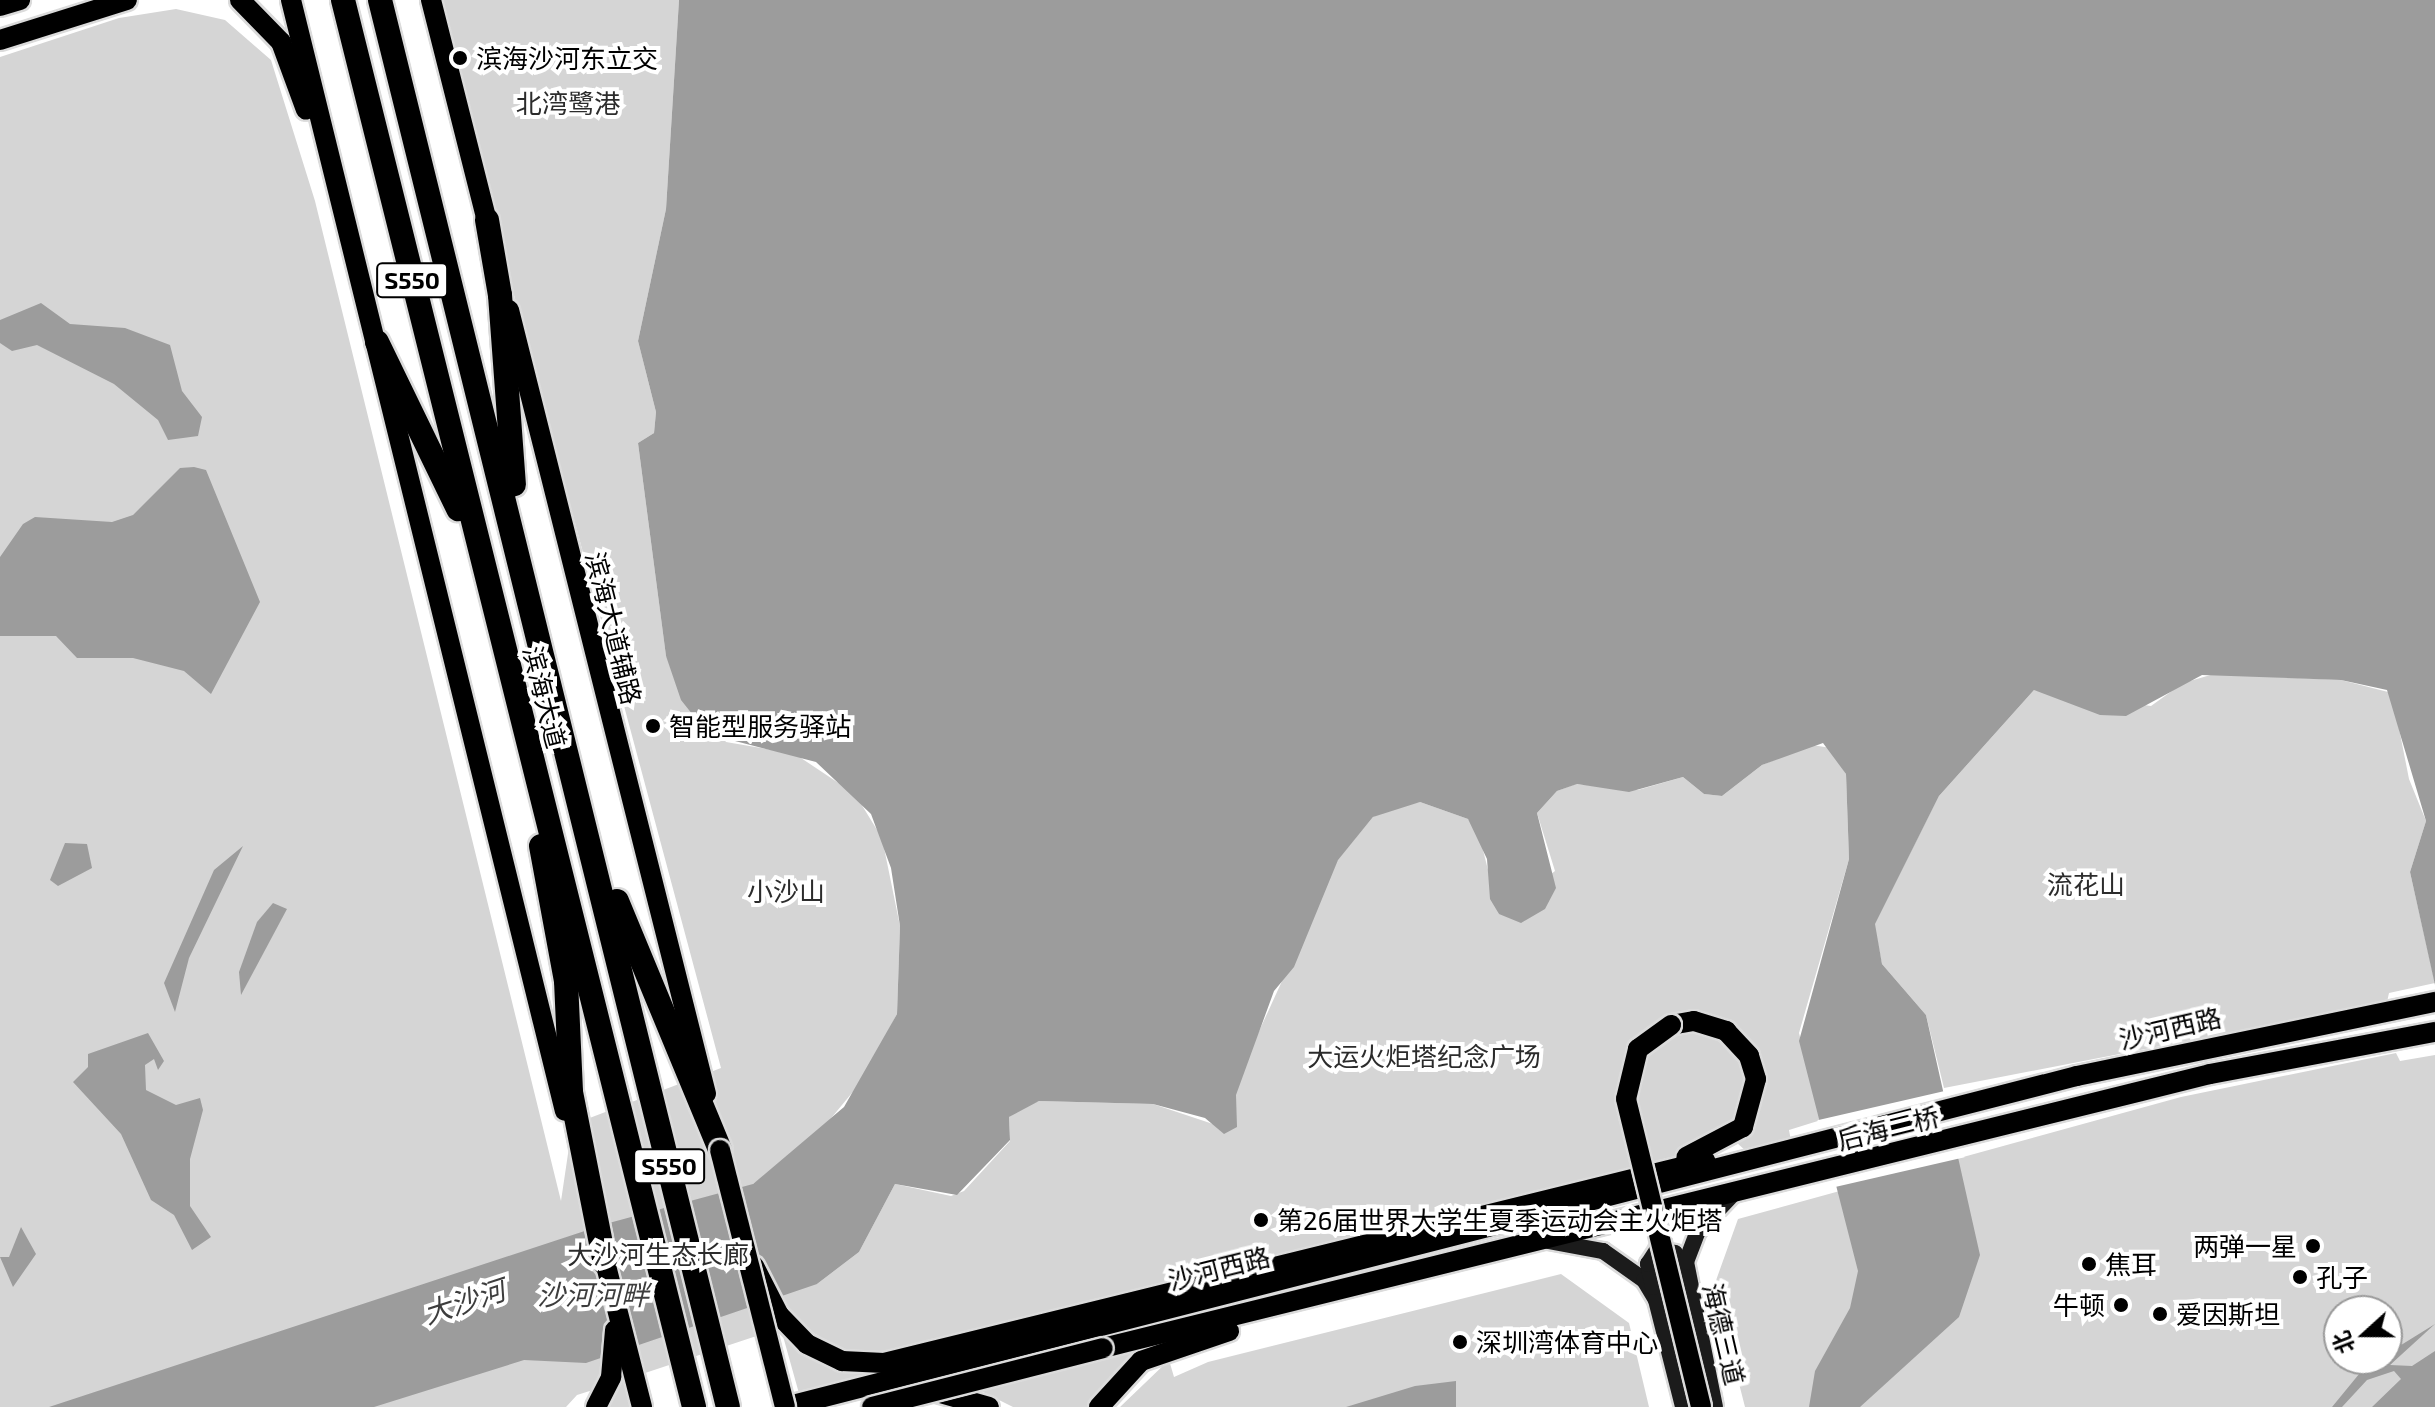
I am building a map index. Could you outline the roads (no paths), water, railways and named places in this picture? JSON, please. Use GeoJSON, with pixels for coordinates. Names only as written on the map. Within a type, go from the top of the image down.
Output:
{"type":"FeatureCollection","features":[{"type":"Feature","properties":{"kind":"highway","name":"滨海大道"},"geometry":{"type":"LineString","coordinates":[[343,0],[537,780],[541,860],[566,934]]}},
{"type":"Feature","properties":{"kind":"highway","name":"滨海大道"},"geometry":{"type":"LineString","coordinates":[[380,0],[517,543],[577,797],[616,923],[728,1407]]}},
{"type":"Feature","properties":{"kind":"highway"},"geometry":{"type":"LineString","coordinates":[[487,220],[503,321],[517,543]]}},
{"type":"Feature","properties":{"kind":"highway"},"geometry":{"type":"LineString","coordinates":[[377,342],[482,560]]}},
{"type":"Feature","properties":{"kind":"highway"},"geometry":{"type":"LineString","coordinates":[[616,923],[720,1150]]}},
{"type":"Feature","properties":{"kind":"highway"},"geometry":{"type":"LineString","coordinates":[[566,934],[571,1092],[605,1263]]}},
{"type":"Feature","properties":{"kind":"highway","name":"S550"},"geometry":{"type":"LineString","coordinates":[[566,934],[694,1407]]}},
{"type":"Feature","properties":{"kind":"main road"},"geometry":{"type":"LineString","coordinates":[[0,6],[20,0]]}},
{"type":"Feature","properties":{"kind":"main road"},"geometry":{"type":"LineString","coordinates":[[0,31],[96,0]]}},
{"type":"Feature","properties":{"kind":"main road"},"geometry":{"type":"LineString","coordinates":[[0,40],[127,0]]}},
{"type":"Feature","properties":{"kind":"main road"},"geometry":{"type":"LineString","coordinates":[[240,0],[284,45],[344,207]]}},
{"type":"Feature","properties":{"kind":"main road"},"geometry":{"type":"LineString","coordinates":[[291,0],[641,1404]]}},
{"type":"Feature","properties":{"kind":"main road"},"geometry":{"type":"LineString","coordinates":[[424,0],[445,58]]}},
{"type":"Feature","properties":{"kind":"main road","name":"滨海大道辅路"},"geometry":{"type":"LineString","coordinates":[[431,0],[777,1375],[788,1406]]}},
{"type":"Feature","properties":{"kind":"main road","name":"沙河西路"},"geometry":{"type":"LineString","coordinates":[[1967,1104],[2435,1002]]}},
{"type":"Feature","properties":{"kind":"main road"},"geometry":{"type":"LineString","coordinates":[[1646,1172],[1729,1139],[1756,1100],[1754,1068],[1734,1037],[1705,1023],[1671,1025],[1638,1049],[1626,1099],[1701,1407]]}},
{"type":"Feature","properties":{"kind":"main road","name":"沙河西路"},"geometry":{"type":"LineString","coordinates":[[1975,1132],[2210,1074],[2435,1032]]}},
{"type":"Feature","properties":{"kind":"main road","name":"后海二桥"},"geometry":{"type":"LineString","coordinates":[[1806,1145],[1967,1104]]}},
{"type":"Feature","properties":{"kind":"main road","name":"后海二桥"},"geometry":{"type":"LineString","coordinates":[[1813,1174],[1975,1132]]}},
{"type":"Feature","properties":{"kind":"main road"},"geometry":{"type":"LineString","coordinates":[[740,1228],[779,1315],[831,1357],[884,1363],[1646,1172],[1806,1145]]}},
{"type":"Feature","properties":{"kind":"main road","name":"沙河西路"},"geometry":{"type":"LineString","coordinates":[[788,1406],[1806,1145]]}},
{"type":"Feature","properties":{"kind":"main road","name":"沙河西路"},"geometry":{"type":"LineString","coordinates":[[872,1407],[1813,1174]]}},
{"type":"Feature","properties":{"kind":"main road","name":"海德三道"},"geometry":{"type":"LineString","coordinates":[[1715,1407],[1688,1290],[1693,1241],[1735,1192]]}},
{"type":"Feature","properties":{"kind":"main road"},"geometry":{"type":"LineString","coordinates":[[1542,1241],[1617,1256],[1656,1300]]}},
{"type":"Feature","properties":{"kind":"main road"},"geometry":{"type":"LineString","coordinates":[[1226,1293],[1342,1246]]}},
{"type":"Feature","properties":{"kind":"main road"},"geometry":{"type":"LineString","coordinates":[[1683,1407],[1648,1264],[1657,1250],[1678,1256],[1688,1290]]}},
{"type":"Feature","properties":{"kind":"main road"},"geometry":{"type":"LineString","coordinates":[[596,1407],[615,1356],[605,1263]]}},
{"type":"Feature","properties":{"kind":"main road"},"geometry":{"type":"LineString","coordinates":[[1099,1407],[1141,1361],[1168,1348],[1400,1277]]}},
{"type":"Feature","properties":{"kind":"main road"},"geometry":{"type":"LineString","coordinates":[[788,1406],[929,1391],[989,1407]]}},
{"type":"Feature","properties":{"kind":"water"},"geometry":{"type":"Polygon","coordinates":[[[679,0],[2435,0],[2435,985],[2410,872],[2426,821],[2387,690],[2341,680],[2202,675],[2126,716],[2100,715],[2034,690],[1939,796],[1875,924],[1882,964],[1926,1015],[1980,1255],[1959,1317],[1860,1407],[1809,1407],[1815,1371],[1850,1308],[1858,1271],[1799,1041],[1849,859],[1846,774],[1823,743],[1762,765],[1722,796],[1704,794],[1683,777],[1629,792],[1577,784],[1557,791],[1537,813],[1556,888],[1545,909],[1521,923],[1499,914],[1490,899],[1487,859],[1468,819],[1420,802],[1373,817],[1338,860],[1294,967],[1274,991],[1236,1095],[1237,1127],[1224,1134],[1205,1118],[1153,1104],[1039,1101],[1009,1117],[1010,1140],[957,1195],[895,1184],[859,1252],[817,1284],[586,1363],[524,1360],[374,1407],[49,1407],[609,1223],[753,1184],[844,1107],[897,1014],[900,926],[891,868],[871,814],[816,762],[708,734],[681,700],[666,656],[638,443],[654,433],[656,412],[638,341],[666,209],[679,0]]]}},
{"type":"Feature","properties":{"kind":"water"},"geometry":{"type":"Polygon","coordinates":[[[41,303],[70,324],[125,328],[170,345],[182,391],[202,417],[198,436],[168,440],[158,420],[114,384],[37,345],[12,351],[0,343],[0,320],[41,303]]]}},
{"type":"Feature","properties":{"kind":"water"},"geometry":{"type":"Polygon","coordinates":[[[180,468],[206,470],[260,602],[211,694],[184,671],[133,658],[77,658],[56,636],[0,636],[0,557],[23,524],[35,517],[112,522],[133,515],[180,468]]]}},
{"type":"Feature","properties":{"kind":"water"},"geometry":{"type":"Polygon","coordinates":[[[65,843],[87,844],[92,868],[58,886],[50,880],[65,843]]]}},
{"type":"Feature","properties":{"kind":"water"},"geometry":{"type":"Polygon","coordinates":[[[243,846],[189,958],[175,1012],[164,983],[214,870],[243,846]]]}},
{"type":"Feature","properties":{"kind":"water"},"geometry":{"type":"Polygon","coordinates":[[[273,903],[287,909],[241,995],[239,972],[257,922],[273,903]]]}},
{"type":"Feature","properties":{"kind":"water"},"geometry":{"type":"Polygon","coordinates":[[[148,1033],[164,1061],[158,1070],[154,1059],[145,1065],[146,1090],[176,1105],[200,1098],[203,1110],[190,1159],[190,1206],[211,1237],[192,1250],[174,1215],[151,1200],[121,1134],[73,1082],[88,1067],[88,1054],[148,1033]]]}},
{"type":"Feature","properties":{"kind":"water"},"geometry":{"type":"Polygon","coordinates":[[[21,1227],[36,1254],[13,1287],[0,1257],[9,1257],[21,1227]]]}},
{"type":"Feature","properties":{"kind":"water"},"geometry":{"type":"Polygon","coordinates":[[[2435,1324],[2403,1353],[2403,1344],[2435,1324]]]}},
{"type":"Feature","properties":{"kind":"water"},"geometry":{"type":"Polygon","coordinates":[[[2435,1351],[2435,1407],[2372,1407],[2401,1379],[2398,1375],[2403,1375],[2403,1366],[2412,1366],[2435,1351]]]}},
{"type":"Feature","properties":{"kind":"water"},"geometry":{"type":"Polygon","coordinates":[[[2358,1375],[2382,1375],[2367,1380],[2342,1407],[2332,1407],[2358,1375]]]}},
{"type":"Feature","properties":{"kind":"water"},"geometry":{"type":"Polygon","coordinates":[[[1456,1381],[1456,1407],[1346,1407],[1415,1386],[1456,1381]]]}},
{"type":"Feature","properties":{"kind":"place","name":"滨海沙河东立交"},"geometry":{"type":"Point","coordinates":[460,58]}},
{"type":"Feature","properties":{"kind":"place","name":"智能型服务驿站"},"geometry":{"type":"Point","coordinates":[653,726]}},
{"type":"Feature","properties":{"kind":"place","name":"第26届世界大学生夏季运动会主火炬塔"},"geometry":{"type":"Point","coordinates":[1261,1220]}},
{"type":"Feature","properties":{"kind":"place","name":"两弹一星"},"geometry":{"type":"Point","coordinates":[2313,1246]}},
{"type":"Feature","properties":{"kind":"place","name":"焦耳"},"geometry":{"type":"Point","coordinates":[2089,1264]}},
{"type":"Feature","properties":{"kind":"place","name":"孔子"},"geometry":{"type":"Point","coordinates":[2300,1277]}},
{"type":"Feature","properties":{"kind":"place","name":"牛顿"},"geometry":{"type":"Point","coordinates":[2121,1305]}},
{"type":"Feature","properties":{"kind":"place","name":"爱因斯坦"},"geometry":{"type":"Point","coordinates":[2160,1314]}},
{"type":"Feature","properties":{"kind":"place","name":"深圳湾体育中心"},"geometry":{"type":"Point","coordinates":[1460,1342]}},
{"type":"Feature","properties":{"kind":"park label","name":"北湾鹭港"},"geometry":{"type":"Point","coordinates":[568,103]}},
{"type":"Feature","properties":{"kind":"park label","name":"流花山"},"geometry":{"type":"Point","coordinates":[2086,884]}},
{"type":"Feature","properties":{"kind":"park label","name":"小沙山"},"geometry":{"type":"Point","coordinates":[786,891]}},
{"type":"Feature","properties":{"kind":"park label","name":"大运火炬塔纪念广场"},"geometry":{"type":"Point","coordinates":[1424,1056]}},
{"type":"Feature","properties":{"kind":"park label","name":"大沙河生态长廊"},"geometry":{"type":"Point","coordinates":[658,1254]}},
{"type":"Feature","properties":{"kind":"water label","name":"沙河河畔"},"geometry":{"type":"Point","coordinates":[593,1294]}},
{"type":"Feature","properties":{"kind":"water label","name":"大沙河"},"geometry":{"type":"Point","coordinates":[464,1301]}}]}
